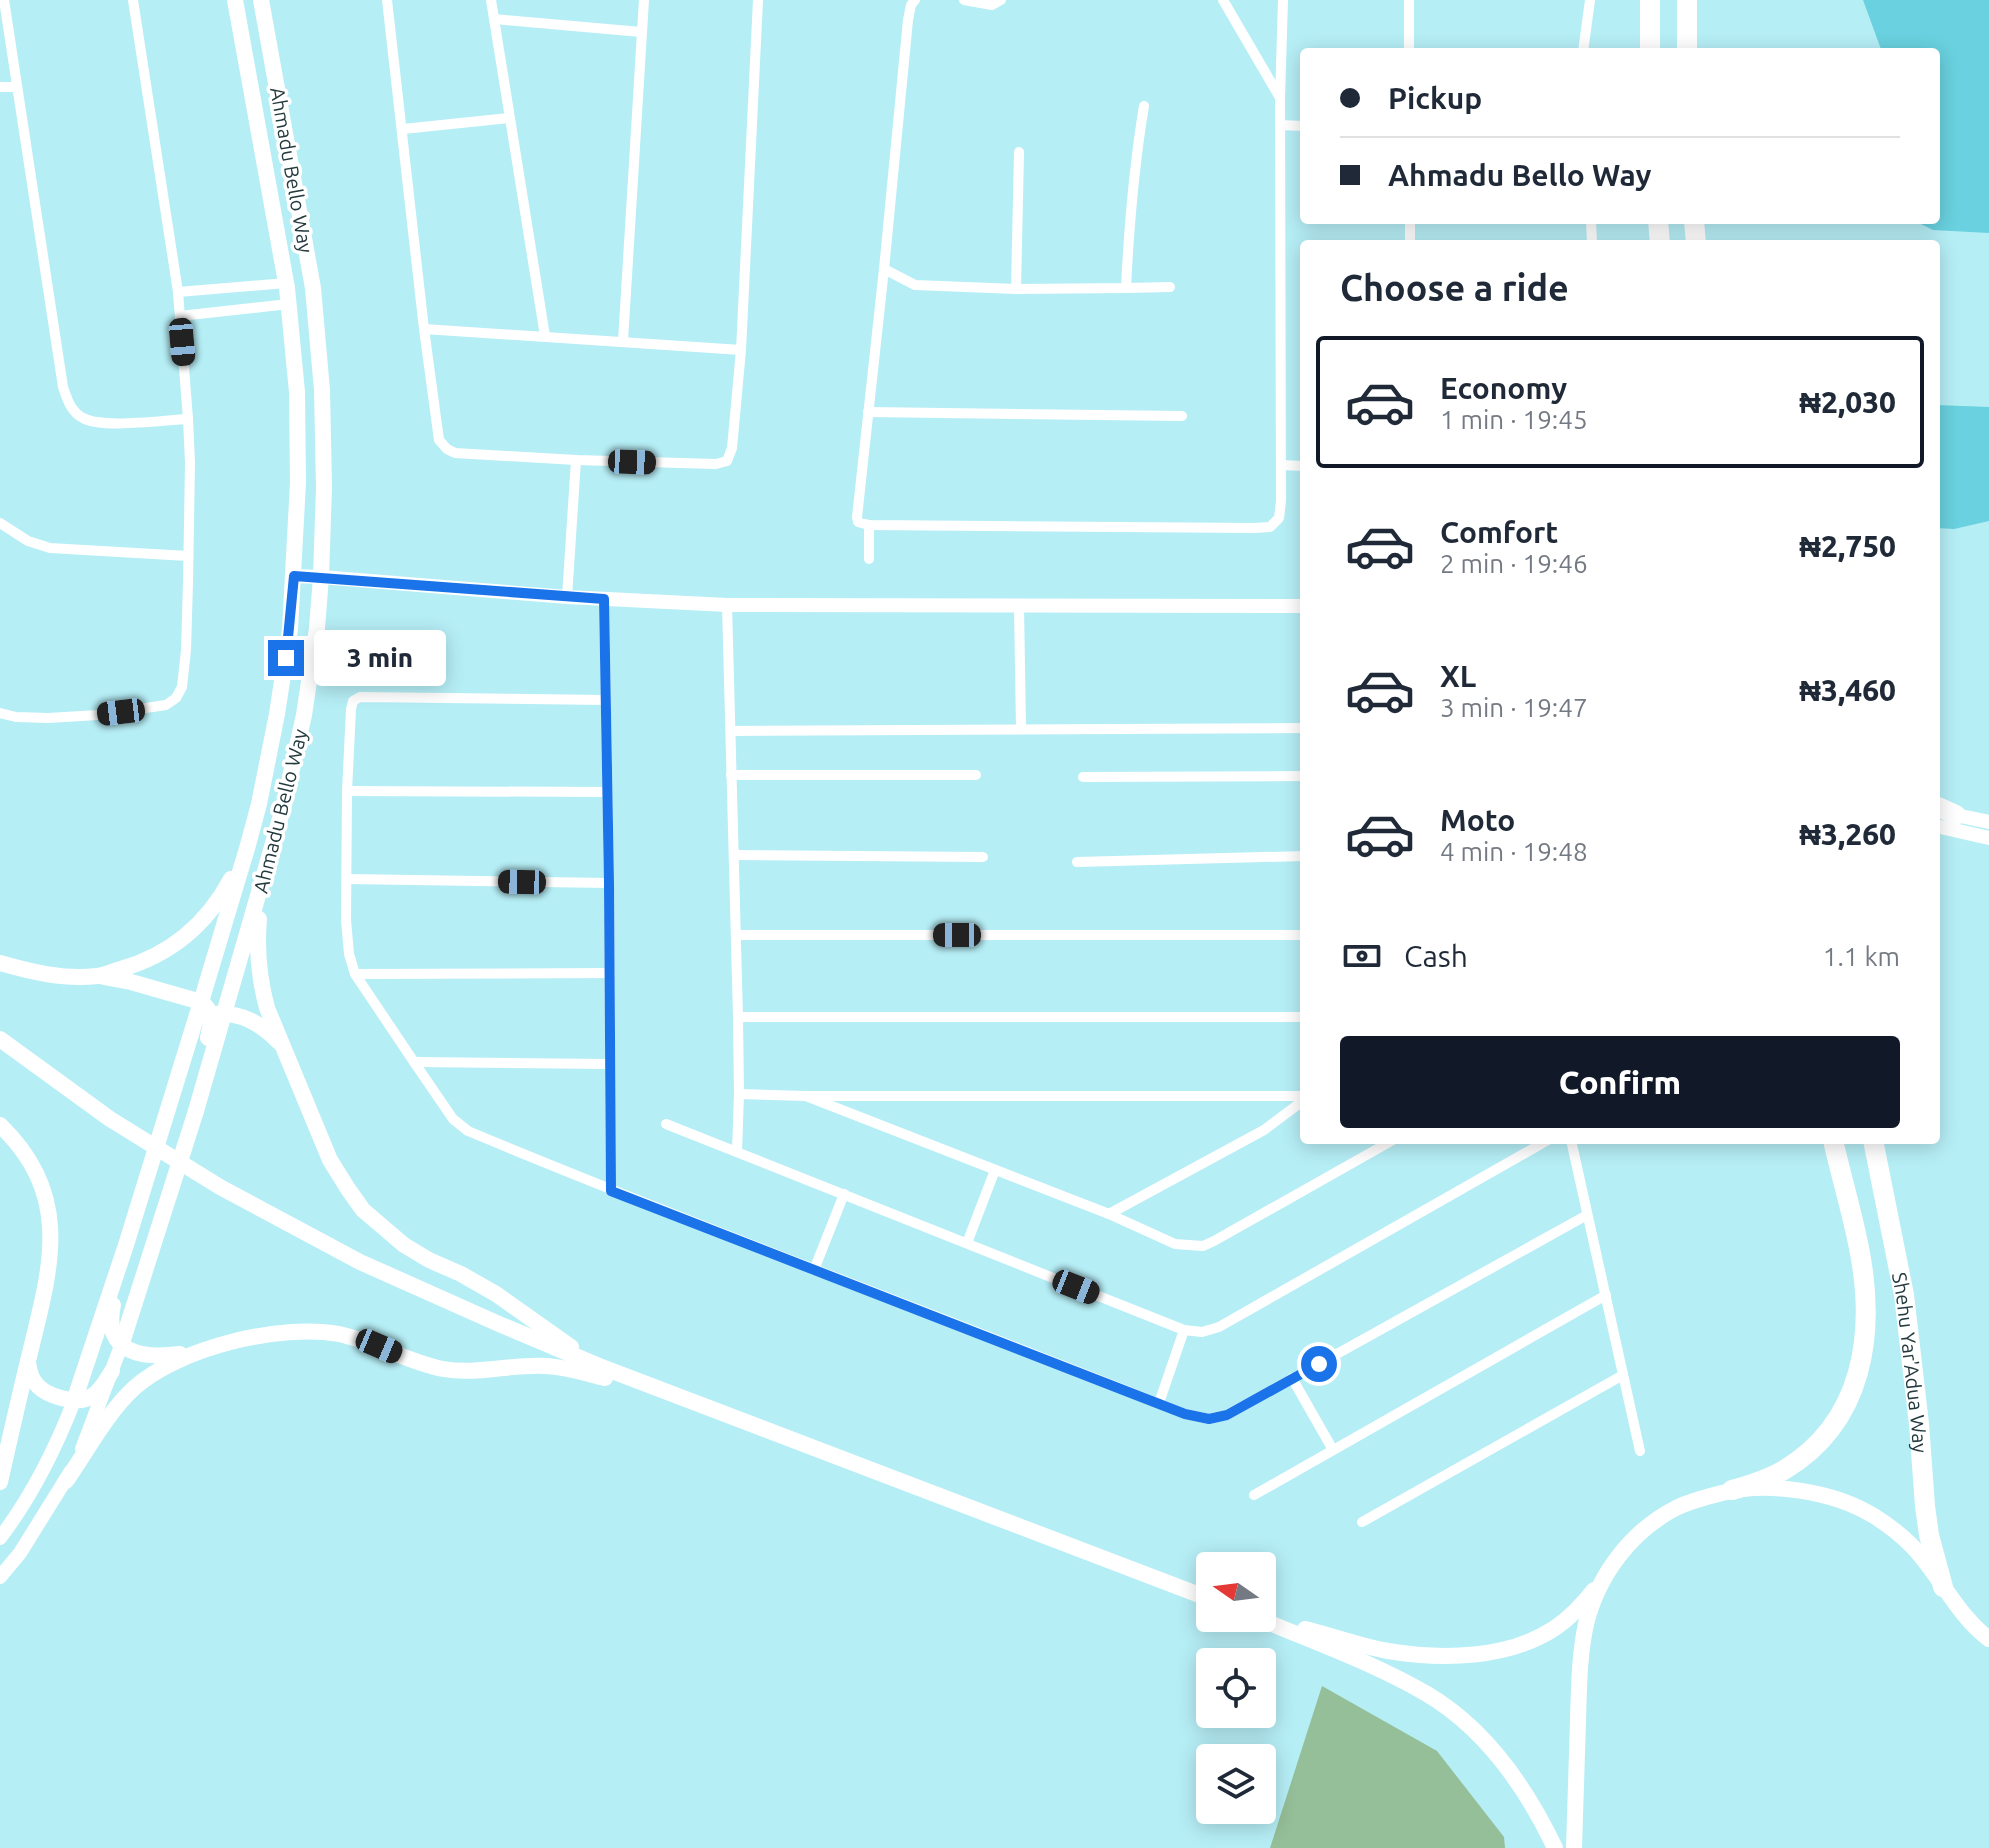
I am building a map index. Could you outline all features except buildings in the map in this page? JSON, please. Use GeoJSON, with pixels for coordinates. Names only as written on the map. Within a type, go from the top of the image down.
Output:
{"type":"FeatureCollection","features":[{"type":"Feature","properties":{"kind":"highway"},"geometry":{"type":"LineString","coordinates":[[1650,0],[1650,48]]}},
{"type":"Feature","properties":{"kind":"highway"},"geometry":{"type":"LineString","coordinates":[[1687,0],[1687,48]]}},
{"type":"Feature","properties":{"kind":"highway","name":"Shehu Yar'Adua Way"},"geometry":{"type":"LineString","coordinates":[[1732,1490],[1782,1471],[1820,1442],[1849,1400],[1858,1374],[1867,1316],[1864,1284],[1859,1248],[1833,1144]]}},
{"type":"Feature","properties":{"kind":"highway","name":"Shehu Yar'Adua Way"},"geometry":{"type":"LineString","coordinates":[[1874,1144],[1904,1295],[1918,1411],[1925,1506],[1943,1587]]}},
{"type":"Feature","properties":{"kind":"main road","name":"Ahmadu Bello Way"},"geometry":{"type":"LineString","coordinates":[[212,1010],[277,714],[290,629],[298,483],[297,392],[289,304],[235,0]]}},
{"type":"Feature","properties":{"kind":"main road","name":"Ahmadu Bello Way"},"geometry":{"type":"LineString","coordinates":[[74,1401],[190,1036],[212,1010],[268,861],[304,715],[317,628],[324,487],[322,404],[313,288],[261,0]]}},
{"type":"Feature","properties":{"kind":"main road"},"geometry":{"type":"LineString","coordinates":[[97,976],[148,961],[193,931],[221,897],[248,845]]}},
{"type":"Feature","properties":{"kind":"main road"},"geometry":{"type":"LineString","coordinates":[[268,861],[259,916],[257,960],[260,982],[267,1008],[330,1160],[348,1189],[363,1210],[404,1245],[496,1294],[599,1366]]}},
{"type":"Feature","properties":{"kind":"main road"},"geometry":{"type":"LineString","coordinates":[[0,963],[50,975],[97,976],[131,982],[255,1022],[267,1029],[283,1046]]}},
{"type":"Feature","properties":{"kind":"main road"},"geometry":{"type":"LineString","coordinates":[[121,1346],[198,1103],[212,1010]]}},
{"type":"Feature","properties":{"kind":"main road"},"geometry":{"type":"LineString","coordinates":[[0,1039],[110,1119],[220,1187],[360,1262],[599,1366],[1196,1594]]}},
{"type":"Feature","properties":{"kind":"main road"},"geometry":{"type":"LineString","coordinates":[[0,1125],[19,1145],[36,1172],[50,1225],[46,1290],[0,1482]]}},
{"type":"Feature","properties":{"kind":"main road"},"geometry":{"type":"LineString","coordinates":[[128,1237],[111,1321],[115,1338],[121,1346],[141,1354],[158,1356],[197,1352]]}},
{"type":"Feature","properties":{"kind":"main road"},"geometry":{"type":"LineString","coordinates":[[66,1481],[116,1407],[155,1372],[197,1352],[279,1334],[326,1332],[360,1340],[443,1369],[562,1368],[680,1398]]}},
{"type":"Feature","properties":{"kind":"main road"},"geometry":{"type":"LineString","coordinates":[[28,1361],[31,1376],[38,1386],[74,1401],[94,1395],[112,1371]]}},
{"type":"Feature","properties":{"kind":"main road"},"geometry":{"type":"LineString","coordinates":[[1276,1622],[1388,1651],[1419,1654],[1481,1653],[1522,1644],[1554,1629],[1578,1609],[1636,1535],[1656,1519],[1679,1506],[1732,1490],[1784,1490],[1838,1499],[1876,1517],[1912,1545],[1969,1621],[1989,1639]]}},
{"type":"Feature","properties":{"kind":"main road"},"geometry":{"type":"LineString","coordinates":[[1574,1848],[1580,1668],[1594,1600],[1605,1576]]}},
{"type":"Feature","properties":{"kind":"main road"},"geometry":{"type":"LineString","coordinates":[[1276,1625],[1429,1695],[1468,1725],[1502,1760],[1525,1790],[1555,1848]]}},
{"type":"Feature","properties":{"kind":"street"},"geometry":{"type":"LineString","coordinates":[[4,0],[63,387],[70,406],[81,417],[99,423],[188,419]]}},
{"type":"Feature","properties":{"kind":"street"},"geometry":{"type":"LineString","coordinates":[[0,713],[48,718],[98,715],[166,705],[176,698],[182,687],[186,650],[188,419],[178,292],[133,0]]}},
{"type":"Feature","properties":{"kind":"street"},"geometry":{"type":"LineString","coordinates":[[387,0],[439,440],[455,453],[716,464],[727,461],[732,448],[741,350],[758,0]]}},
{"type":"Feature","properties":{"kind":"street"},"geometry":{"type":"LineString","coordinates":[[491,0],[545,336]]}},
{"type":"Feature","properties":{"kind":"street"},"geometry":{"type":"LineString","coordinates":[[623,341],[644,0]]}},
{"type":"Feature","properties":{"kind":"street"},"geometry":{"type":"LineString","coordinates":[[915,0],[908,20],[857,517],[858,522],[869,525],[1270,527],[1279,518],[1283,0]]}},
{"type":"Feature","properties":{"kind":"street"},"geometry":{"type":"LineString","coordinates":[[964,0],[992,5],[1001,0]]}},
{"type":"Feature","properties":{"kind":"street"},"geometry":{"type":"LineString","coordinates":[[1223,0],[1280,98]]}},
{"type":"Feature","properties":{"kind":"street"},"geometry":{"type":"LineString","coordinates":[[1409,0],[1409,48]]}},
{"type":"Feature","properties":{"kind":"street"},"geometry":{"type":"LineString","coordinates":[[1584,48],[1590,0]]}},
{"type":"Feature","properties":{"kind":"street"},"geometry":{"type":"LineString","coordinates":[[494,19],[641,32]]}},
{"type":"Feature","properties":{"kind":"street"},"geometry":{"type":"LineString","coordinates":[[0,87],[17,87]]}},
{"type":"Feature","properties":{"kind":"street"},"geometry":{"type":"LineString","coordinates":[[1126,288],[1130,209],[1144,106]]}},
{"type":"Feature","properties":{"kind":"street"},"geometry":{"type":"LineString","coordinates":[[403,129],[509,118]]}},
{"type":"Feature","properties":{"kind":"street"},"geometry":{"type":"LineString","coordinates":[[1280,125],[1300,126]]}},
{"type":"Feature","properties":{"kind":"street"},"geometry":{"type":"LineString","coordinates":[[1016,289],[1019,152]]}},
{"type":"Feature","properties":{"kind":"street"},"geometry":{"type":"LineString","coordinates":[[884,269],[915,285],[1016,289],[1170,287]]}},
{"type":"Feature","properties":{"kind":"street"},"geometry":{"type":"LineString","coordinates":[[178,292],[286,283]]}},
{"type":"Feature","properties":{"kind":"street"},"geometry":{"type":"LineString","coordinates":[[180,316],[289,304]]}},
{"type":"Feature","properties":{"kind":"street"},"geometry":{"type":"LineString","coordinates":[[424,329],[741,350]]}},
{"type":"Feature","properties":{"kind":"street"},"geometry":{"type":"LineString","coordinates":[[868,412],[1182,416]]}},
{"type":"Feature","properties":{"kind":"street"},"geometry":{"type":"LineString","coordinates":[[567,597],[576,460]]}},
{"type":"Feature","properties":{"kind":"street"},"geometry":{"type":"LineString","coordinates":[[1281,465],[1300,466]]}},
{"type":"Feature","properties":{"kind":"street"},"geometry":{"type":"LineString","coordinates":[[0,523],[28,541],[50,548],[188,556]]}},
{"type":"Feature","properties":{"kind":"street"},"geometry":{"type":"LineString","coordinates":[[869,525],[869,559]]}},
{"type":"Feature","properties":{"kind":"street"},"geometry":{"type":"LineString","coordinates":[[294,576],[567,597],[727,605],[1300,606]]}},
{"type":"Feature","properties":{"kind":"street"},"geometry":{"type":"LineString","coordinates":[[604,599],[611,1191]]}},
{"type":"Feature","properties":{"kind":"street"},"geometry":{"type":"LineString","coordinates":[[727,605],[738,1017],[737,1152]]}},
{"type":"Feature","properties":{"kind":"street"},"geometry":{"type":"LineString","coordinates":[[1019,607],[1021,728]]}},
{"type":"Feature","properties":{"kind":"street"},"geometry":{"type":"LineString","coordinates":[[606,700],[360,697],[353,701],[347,791],[346,920],[349,954],[355,974],[414,1062],[453,1119],[468,1131],[814,1270],[1185,1414],[1209,1419],[1227,1415],[1587,1215]]}},
{"type":"Feature","properties":{"kind":"street"},"geometry":{"type":"LineString","coordinates":[[731,731],[1300,728]]}},
{"type":"Feature","properties":{"kind":"street"},"geometry":{"type":"LineString","coordinates":[[731,775],[976,775]]}},
{"type":"Feature","properties":{"kind":"street"},"geometry":{"type":"LineString","coordinates":[[1083,777],[1300,776]]}},
{"type":"Feature","properties":{"kind":"street"},"geometry":{"type":"LineString","coordinates":[[347,791],[607,792]]}},
{"type":"Feature","properties":{"kind":"street"},"geometry":{"type":"LineString","coordinates":[[1943,810],[1989,822]]}},
{"type":"Feature","properties":{"kind":"street"},"geometry":{"type":"LineString","coordinates":[[1940,827],[1989,838]]}},
{"type":"Feature","properties":{"kind":"street"},"geometry":{"type":"LineString","coordinates":[[734,855],[983,857]]}},
{"type":"Feature","properties":{"kind":"street"},"geometry":{"type":"LineString","coordinates":[[1077,862],[1300,856]]}},
{"type":"Feature","properties":{"kind":"street"},"geometry":{"type":"LineString","coordinates":[[347,879],[609,883]]}},
{"type":"Feature","properties":{"kind":"street"},"geometry":{"type":"LineString","coordinates":[[736,935],[1300,935]]}},
{"type":"Feature","properties":{"kind":"street"},"geometry":{"type":"LineString","coordinates":[[355,974],[610,973]]}},
{"type":"Feature","properties":{"kind":"street"},"geometry":{"type":"LineString","coordinates":[[738,1017],[1300,1017]]}},
{"type":"Feature","properties":{"kind":"street"},"geometry":{"type":"LineString","coordinates":[[414,1062],[610,1064]]}},
{"type":"Feature","properties":{"kind":"street"},"geometry":{"type":"LineString","coordinates":[[739,1094],[1300,1098]]}},
{"type":"Feature","properties":{"kind":"street"},"geometry":{"type":"LineString","coordinates":[[806,1096],[1109,1214],[1175,1244],[1203,1246],[1386,1144]]}},
{"type":"Feature","properties":{"kind":"street"},"geometry":{"type":"LineString","coordinates":[[1109,1214],[1264,1130],[1300,1101]]}},
{"type":"Feature","properties":{"kind":"street"},"geometry":{"type":"LineString","coordinates":[[666,1124],[1184,1330],[1202,1332],[1219,1327],[1541,1144]]}},
{"type":"Feature","properties":{"kind":"street"},"geometry":{"type":"LineString","coordinates":[[1572,1144],[1640,1451]]}},
{"type":"Feature","properties":{"kind":"street"},"geometry":{"type":"LineString","coordinates":[[967,1243],[995,1170]]}},
{"type":"Feature","properties":{"kind":"street"},"geometry":{"type":"LineString","coordinates":[[814,1270],[844,1194]]}},
{"type":"Feature","properties":{"kind":"street"},"geometry":{"type":"LineString","coordinates":[[1254,1495],[1606,1295]]}},
{"type":"Feature","properties":{"kind":"street"},"geometry":{"type":"LineString","coordinates":[[1159,1403],[1184,1330]]}},
{"type":"Feature","properties":{"kind":"street"},"geometry":{"type":"LineString","coordinates":[[0,1577],[20,1553],[66,1481],[85,1443],[121,1346]]}},
{"type":"Feature","properties":{"kind":"street"},"geometry":{"type":"LineString","coordinates":[[1362,1522],[1623,1375]]}},
{"type":"Feature","properties":{"kind":"street"},"geometry":{"type":"LineString","coordinates":[[1292,1378],[1333,1450]]}},
{"type":"Feature","properties":{"kind":"street","name":"Ahmadu Bello Way"},"geometry":{"type":"LineString","coordinates":[[0,1538],[34,1489],[74,1401]]}},
{"type":"Feature","properties":{"kind":"green space"},"geometry":{"type":"Polygon","coordinates":[[[1322,1686],[1437,1751],[1504,1837],[1505,1848],[1270,1848],[1322,1686]]]}},
{"type":"Feature","properties":{"kind":"water"},"geometry":{"type":"Polygon","coordinates":[[[1863,0],[1989,0],[1989,233],[1933,230],[1921,224],[1940,224],[1940,48],[1881,48],[1863,0]]]}},
{"type":"Feature","properties":{"kind":"water"},"geometry":{"type":"Polygon","coordinates":[[[1940,405],[1989,407],[1989,521],[1954,529],[1940,528],[1940,405]]]}},
{"type":"Feature","properties":{"kind":"route"},"geometry":{"type":"LineString","coordinates":[[286,658],[294,576],[604,599],[611,1191],[1185,1414],[1209,1419],[1227,1415],[1319,1364]]}}]}
